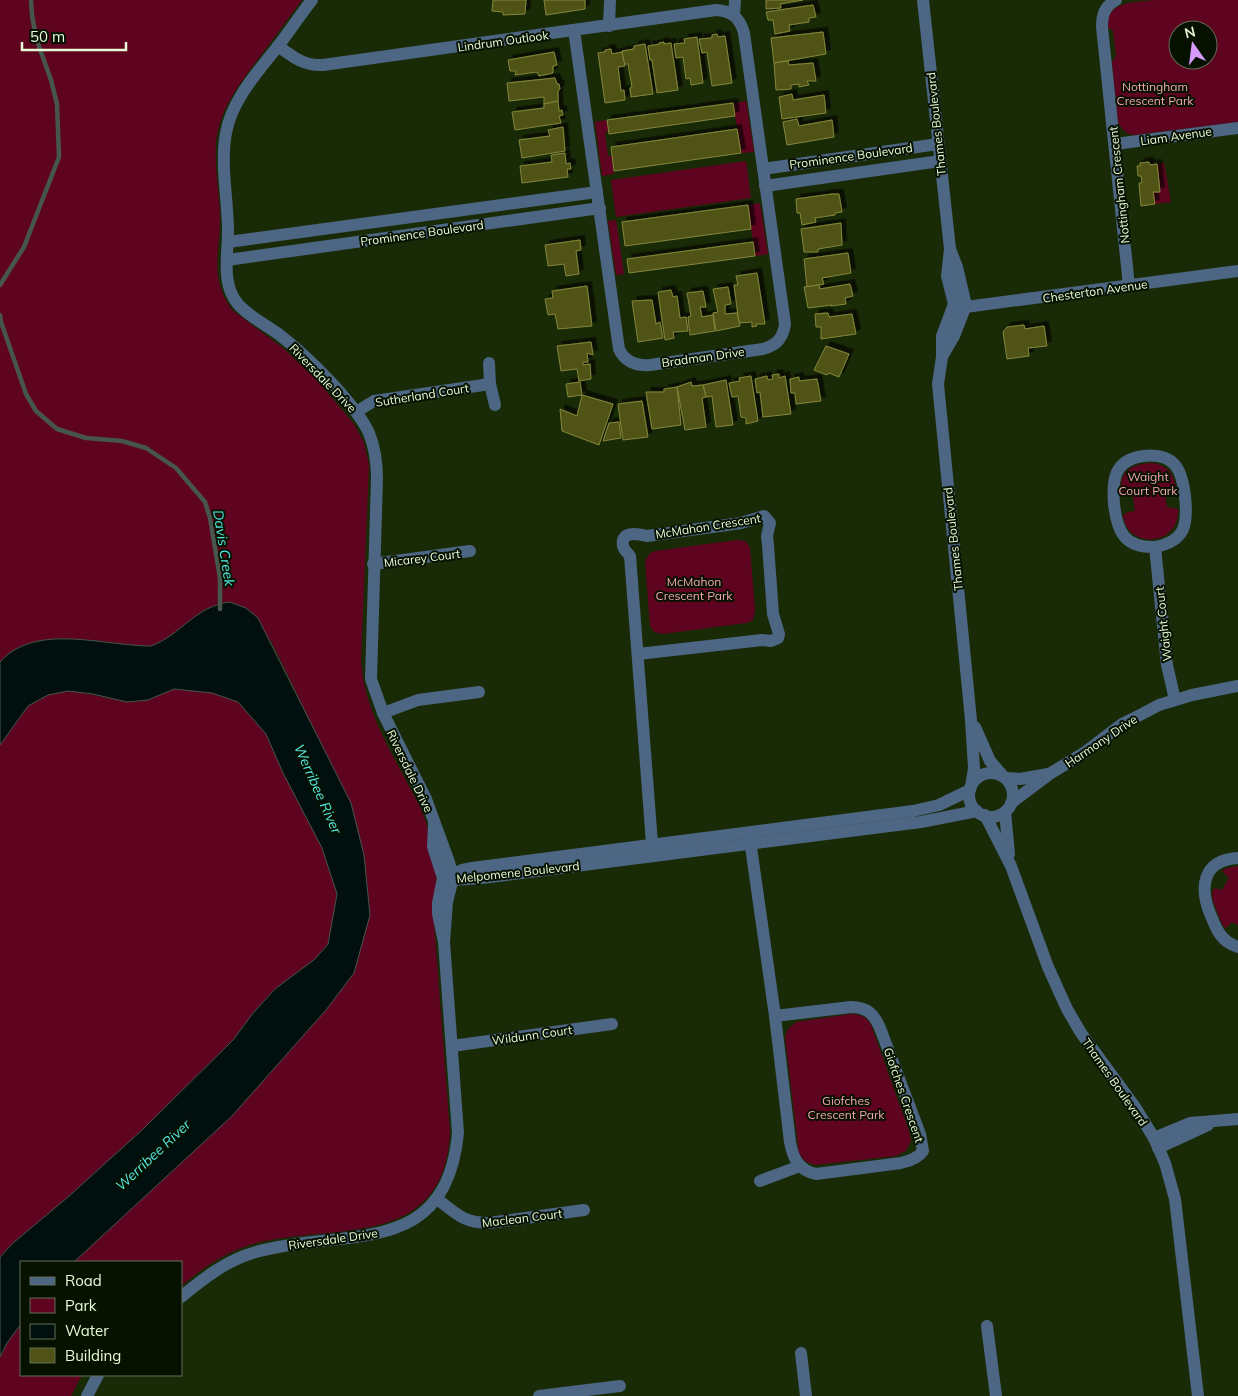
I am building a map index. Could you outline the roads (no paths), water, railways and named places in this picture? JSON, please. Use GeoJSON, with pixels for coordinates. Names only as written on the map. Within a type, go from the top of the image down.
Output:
{"type":"FeatureCollection","features":[{"type":"Feature","properties":{"kind":"street","name":"Riversdale Drive"},"geometry":{"type":"LineString","coordinates":[[182,1296],[217,1269],[240,1257],[268,1249],[383,1232],[406,1224],[437,1199],[448,1179],[456,1154],[458,1133],[452,1046],[444,942],[438,914],[438,903],[449,878],[433,847],[434,822],[426,799],[375,695],[370,672],[377,466],[370,434],[356,412],[301,353],[281,336],[241,308],[229,288],[224,158],[226,132],[230,118],[244,91],[312,0]]}},
{"type":"Feature","properties":{"kind":"street"},"geometry":{"type":"LineString","coordinates":[[609,26],[610,0]]}},
{"type":"Feature","properties":{"kind":"street"},"geometry":{"type":"LineString","coordinates":[[734,15],[735,0]]}},
{"type":"Feature","properties":{"kind":"street","name":"Thames Boulevard"},"geometry":{"type":"LineString","coordinates":[[923,0],[950,249],[946,276],[953,299],[959,308],[942,336],[939,395],[971,720],[974,768],[971,789]]}},
{"type":"Feature","properties":{"kind":"street","name":"Nottingham Crescent"},"geometry":{"type":"LineString","coordinates":[[1116,0],[1104,10],[1102,27],[1129,286]]}},
{"type":"Feature","properties":{"kind":"street","name":"Lindrum Outlook"},"geometry":{"type":"LineString","coordinates":[[278,46],[299,61],[315,66],[716,10],[722,10],[734,15]]}},
{"type":"Feature","properties":{"kind":"street","name":"Bradman Drive"},"geometry":{"type":"LineString","coordinates":[[574,30],[620,349],[622,354],[632,362],[650,365],[763,349],[774,345],[780,339],[785,324],[744,33],[740,22],[734,15]]}},
{"type":"Feature","properties":{"kind":"street","name":"Liam Avenue"},"geometry":{"type":"LineString","coordinates":[[1114,144],[1238,128]]}},
{"type":"Feature","properties":{"kind":"street","name":"Prominence Boulevard"},"geometry":{"type":"LineString","coordinates":[[763,168],[938,144]]}},
{"type":"Feature","properties":{"kind":"street","name":"Prominence Boulevard"},"geometry":{"type":"LineString","coordinates":[[765,186],[940,161]]}},
{"type":"Feature","properties":{"kind":"street","name":"Prominence Boulevard"},"geometry":{"type":"LineString","coordinates":[[228,242],[597,192]]}},
{"type":"Feature","properties":{"kind":"street","name":"Prominence Boulevard"},"geometry":{"type":"LineString","coordinates":[[493,206],[495,223]]}},
{"type":"Feature","properties":{"kind":"street","name":"Prominence Boulevard"},"geometry":{"type":"LineString","coordinates":[[227,260],[600,208]]}},
{"type":"Feature","properties":{"kind":"street","name":"Prominence Boulevard"},"geometry":{"type":"LineString","coordinates":[[346,226],[348,243]]}},
{"type":"Feature","properties":{"kind":"street","name":"Chesterton Avenue"},"geometry":{"type":"LineString","coordinates":[[959,308],[1238,271]]}},
{"type":"Feature","properties":{"kind":"street"},"geometry":{"type":"LineString","coordinates":[[490,363],[490,384],[496,405]]}},
{"type":"Feature","properties":{"kind":"street","name":"Sutherland Court"},"geometry":{"type":"LineString","coordinates":[[356,412],[369,404],[381,400],[490,384]]}},
{"type":"Feature","properties":{"kind":"street"},"geometry":{"type":"LineString","coordinates":[[1141,456],[1158,456],[1174,463],[1179,469],[1184,485],[1186,518],[1183,530],[1172,542],[1155,546],[1139,546],[1125,538],[1115,514],[1113,490],[1116,472],[1126,462],[1141,456]]}},
{"type":"Feature","properties":{"kind":"street","name":"McMahon Crescent"},"geometry":{"type":"LineString","coordinates":[[638,654],[762,640],[771,641],[778,638],[780,634],[773,614],[767,536],[770,523],[768,518],[764,516],[757,517],[741,523],[647,536],[638,533],[631,534],[626,538],[623,548],[630,556],[653,851]]}},
{"type":"Feature","properties":{"kind":"street","name":"Waight Court"},"geometry":{"type":"LineString","coordinates":[[1155,546],[1167,666],[1175,700]]}},
{"type":"Feature","properties":{"kind":"street","name":"Micarey Court"},"geometry":{"type":"LineString","coordinates":[[373,564],[470,551]]}},
{"type":"Feature","properties":{"kind":"street","name":"Harmony Drive"},"geometry":{"type":"LineString","coordinates":[[1008,808],[1051,774],[1084,753],[1122,724],[1175,700],[1238,686]]}},
{"type":"Feature","properties":{"kind":"street"},"geometry":{"type":"LineString","coordinates":[[383,713],[418,700],[479,692]]}},
{"type":"Feature","properties":{"kind":"street","name":"Thames Boulevard"},"geometry":{"type":"LineString","coordinates":[[971,720],[990,761],[1004,777]]}},
{"type":"Feature","properties":{"kind":"street"},"geometry":{"type":"LineString","coordinates":[[991,773],[1004,777],[1013,790],[1008,808],[999,815],[981,813],[971,802],[971,789],[979,777],[991,773]]}},
{"type":"Feature","properties":{"kind":"street","name":"Harmony Drive"},"geometry":{"type":"LineString","coordinates":[[1004,777],[1020,779],[1051,774]]}},
{"type":"Feature","properties":{"kind":"street","name":"Melpomene Boulevard"},"geometry":{"type":"LineString","coordinates":[[449,878],[472,868],[653,851],[750,838],[926,809],[939,805],[971,789]]}},
{"type":"Feature","properties":{"kind":"street","name":"Thames Boulevard"},"geometry":{"type":"LineString","coordinates":[[1008,808],[1011,866]]}},
{"type":"Feature","properties":{"kind":"street","name":"Thames Boulevard"},"geometry":{"type":"LineString","coordinates":[[981,813],[1011,866],[1048,967],[1067,1009],[1081,1033],[1135,1107],[1156,1143],[1167,1170],[1174,1198],[1198,1396]]}},
{"type":"Feature","properties":{"kind":"street","name":"Melpomene Boulevard"},"geometry":{"type":"LineString","coordinates":[[750,838],[921,822],[981,813]]}},
{"type":"Feature","properties":{"kind":"street"},"geometry":{"type":"LineString","coordinates":[[750,838],[792,1153],[800,1166],[760,1181]]}},
{"type":"Feature","properties":{"kind":"street"},"geometry":{"type":"LineString","coordinates":[[1238,858],[1225,860],[1212,868],[1206,876],[1204,889],[1208,910],[1217,931],[1230,945],[1238,947]]}},
{"type":"Feature","properties":{"kind":"street","name":"Giofches Crescent"},"geometry":{"type":"LineString","coordinates":[[775,1016],[851,1007],[859,1007],[872,1013],[880,1028],[922,1142],[923,1150],[920,1155],[901,1163],[816,1174],[804,1170],[800,1166]]}},
{"type":"Feature","properties":{"kind":"street","name":"Wildunn Court"},"geometry":{"type":"LineString","coordinates":[[452,1046],[612,1024]]}},
{"type":"Feature","properties":{"kind":"street"},"geometry":{"type":"LineString","coordinates":[[1156,1143],[1217,1121],[1238,1119]]}},
{"type":"Feature","properties":{"kind":"street","name":"Maclean Court"},"geometry":{"type":"LineString","coordinates":[[437,1199],[463,1218],[475,1223],[489,1223],[584,1210]]}},
{"type":"Feature","properties":{"kind":"street"},"geometry":{"type":"LineString","coordinates":[[987,1326],[996,1396]]}},
{"type":"Feature","properties":{"kind":"street"},"geometry":{"type":"LineString","coordinates":[[802,1353],[806,1396]]}},
{"type":"Feature","properties":{"kind":"street"},"geometry":{"type":"LineString","coordinates":[[87,1396],[97,1376]]}},
{"type":"Feature","properties":{"kind":"street"},"geometry":{"type":"LineString","coordinates":[[539,1396],[620,1386]]}},
{"type":"Feature","properties":{"kind":"water","name":"Werribee River"},"geometry":{"type":"Polygon","coordinates":[[[230,602],[246,608],[258,618],[351,803],[364,855],[370,915],[354,973],[326,1010],[232,1116],[75,1261],[20,1261],[20,1325],[7,1343],[0,1357],[0,1257],[13,1243],[68,1197],[142,1130],[233,1040],[253,1013],[275,989],[315,959],[328,944],[337,894],[322,848],[283,773],[266,734],[238,702],[212,693],[174,689],[148,700],[127,702],[93,694],[68,691],[48,695],[28,706],[0,745],[0,662],[15,650],[32,643],[51,639],[151,646],[162,641],[207,609],[230,602]]]}},
{"type":"Feature","properties":{"kind":"waterway","name":"Davis Creek"},"geometry":{"type":"LineString","coordinates":[[0,285],[24,247],[59,157],[57,104],[51,80],[36,38],[31,0]]}},
{"type":"Feature","properties":{"kind":"waterway","name":"Davis Creek"},"geometry":{"type":"LineString","coordinates":[[0,315],[26,394],[36,411],[57,429],[86,438],[122,441],[146,448],[176,468],[205,502],[210,518],[220,578],[220,609]]}},
{"type":"Feature","properties":{"kind":"park label","name":"Nottingham Crescent Park"},"geometry":{"type":"Point","coordinates":[1155,93]}},
{"type":"Feature","properties":{"kind":"park label","name":"Waight Court Park"},"geometry":{"type":"Point","coordinates":[1148,483]}},
{"type":"Feature","properties":{"kind":"park label","name":"McMahon Crescent Park"},"geometry":{"type":"Point","coordinates":[694,588]}},
{"type":"Feature","properties":{"kind":"park label","name":"Giofches Crescent Park"},"geometry":{"type":"Point","coordinates":[846,1107]}}]}
